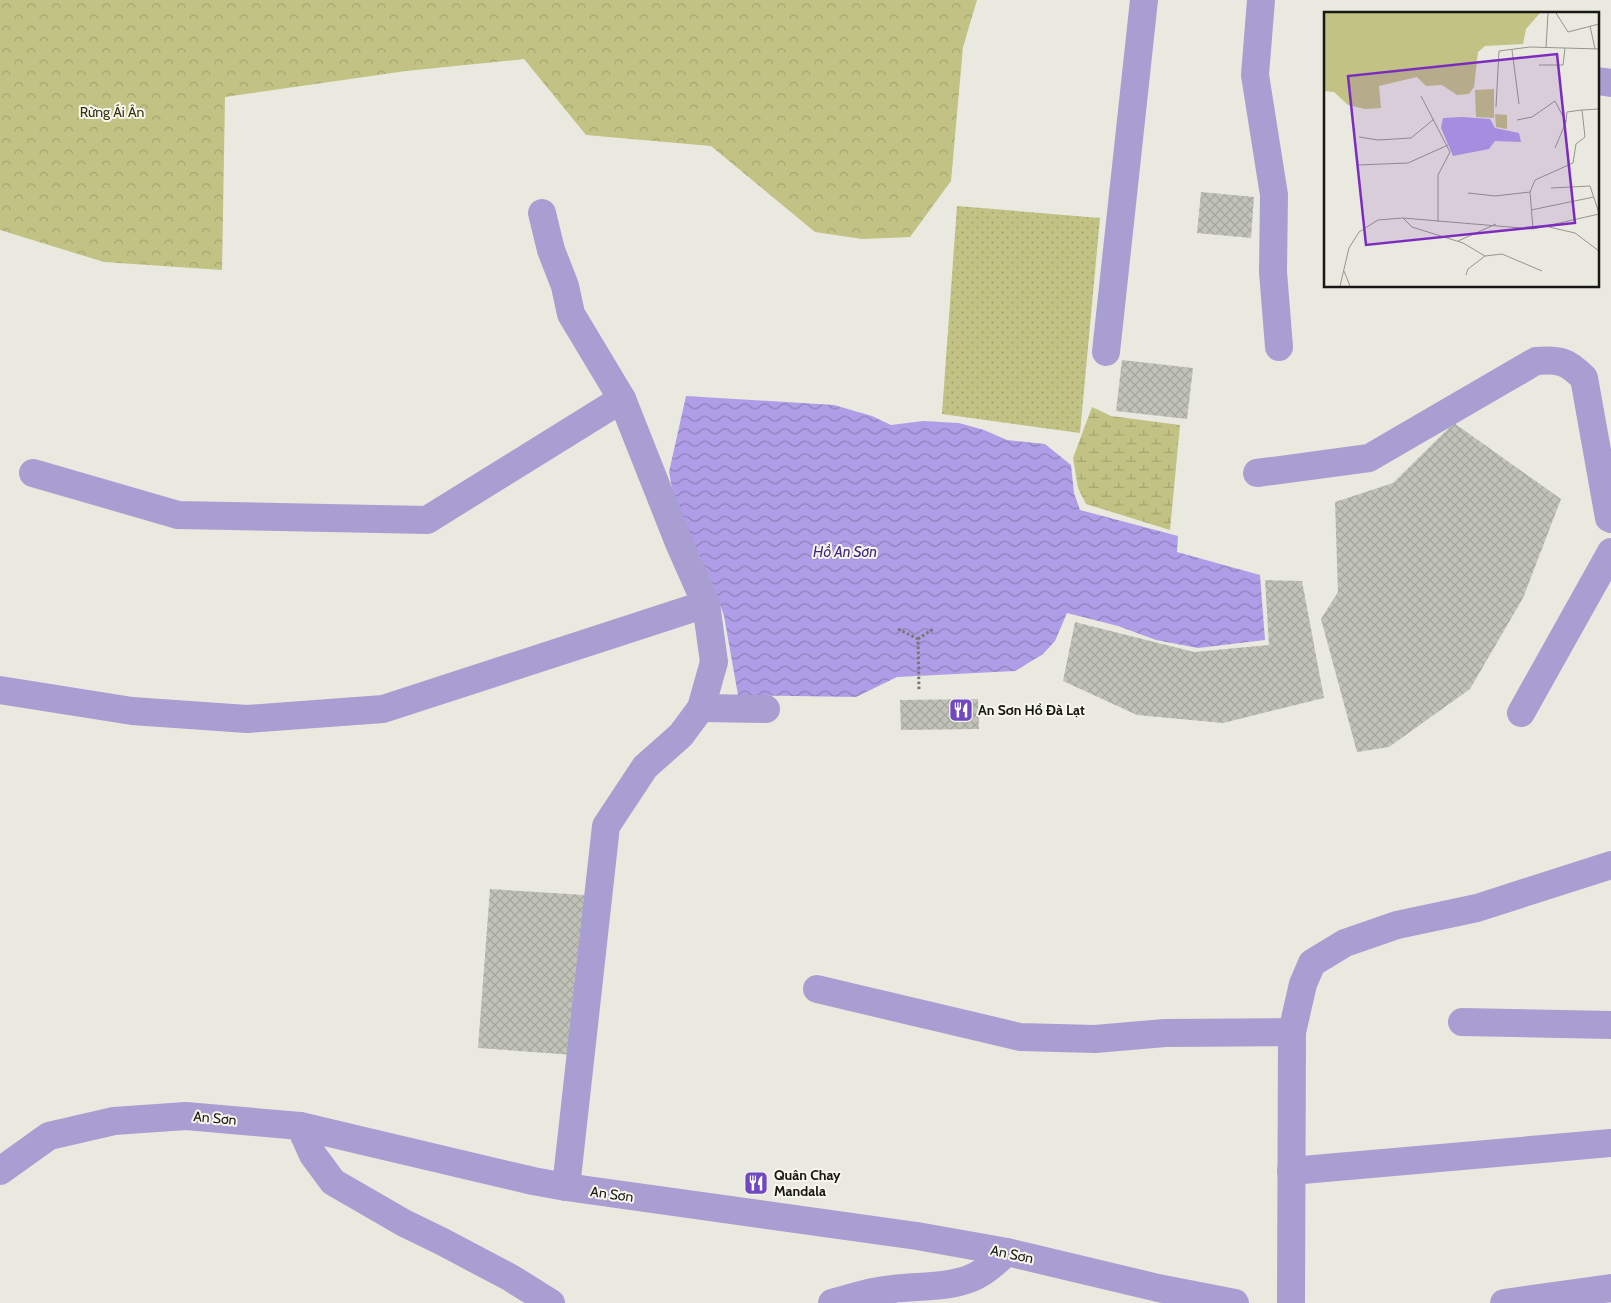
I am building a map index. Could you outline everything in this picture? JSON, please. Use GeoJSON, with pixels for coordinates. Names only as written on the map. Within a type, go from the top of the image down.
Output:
{"type":"FeatureCollection","features":[{"type":"Feature","properties":{"kind":"street"},"geometry":{"type":"LineString","coordinates":[[1106,352],[1144,0]]}},
{"type":"Feature","properties":{"kind":"street"},"geometry":{"type":"LineString","coordinates":[[1261,0],[1255,75],[1274,195],[1274,272],[1279,347]]}},
{"type":"Feature","properties":{"kind":"street"},"geometry":{"type":"LineString","coordinates":[[1598,81],[1611,83]]}},
{"type":"Feature","properties":{"kind":"street"},"geometry":{"type":"LineString","coordinates":[[542,213],[551,250],[565,286],[571,314],[622,399],[706,604],[714,662],[701,708],[681,735],[645,767],[606,826],[566,1187]]}},
{"type":"Feature","properties":{"kind":"street"},"geometry":{"type":"LineString","coordinates":[[1256,473],[1369,458],[1536,361],[1555,359],[1572,366],[1584,378],[1609,518],[1611,518]]}},
{"type":"Feature","properties":{"kind":"street"},"geometry":{"type":"LineString","coordinates":[[33,473],[178,515],[427,520],[622,399]]}},
{"type":"Feature","properties":{"kind":"street"},"geometry":{"type":"LineString","coordinates":[[1521,713],[1611,552]]}},
{"type":"Feature","properties":{"kind":"street"},"geometry":{"type":"LineString","coordinates":[[0,690],[132,711],[247,719],[383,709],[706,604]]}},
{"type":"Feature","properties":{"kind":"street"},"geometry":{"type":"LineString","coordinates":[[701,708],[766,709]]}},
{"type":"Feature","properties":{"kind":"street"},"geometry":{"type":"LineString","coordinates":[[1291,1303],[1292,1032],[1303,984],[1312,963],[1345,943],[1397,925],[1477,908],[1611,865]]}},
{"type":"Feature","properties":{"kind":"street"},"geometry":{"type":"LineString","coordinates":[[817,989],[1020,1037],[1095,1039],[1165,1033],[1292,1032]]}},
{"type":"Feature","properties":{"kind":"street"},"geometry":{"type":"LineString","coordinates":[[1462,1022],[1611,1025]]}},
{"type":"Feature","properties":{"kind":"street","name":"An Sơn"},"geometry":{"type":"LineString","coordinates":[[0,1171],[49,1136],[114,1122],[186,1116],[300,1126],[533,1181],[918,1236],[1008,1252],[1158,1288],[1235,1303]]}},
{"type":"Feature","properties":{"kind":"street"},"geometry":{"type":"LineString","coordinates":[[300,1126],[313,1155],[334,1182],[396,1219],[511,1278],[551,1303]]}},
{"type":"Feature","properties":{"kind":"street"},"geometry":{"type":"LineString","coordinates":[[1291,1171],[1611,1143]]}},
{"type":"Feature","properties":{"kind":"street"},"geometry":{"type":"LineString","coordinates":[[832,1303],[855,1296],[892,1289],[966,1280],[985,1271],[1008,1252]]}},
{"type":"Feature","properties":{"kind":"street"},"geometry":{"type":"LineString","coordinates":[[1504,1303],[1611,1288]]}},
{"type":"Feature","properties":{"kind":"path"},"geometry":{"type":"LineString","coordinates":[[898,629],[918,639]]}},
{"type":"Feature","properties":{"kind":"path"},"geometry":{"type":"LineString","coordinates":[[918,639],[933,629]]}},
{"type":"Feature","properties":{"kind":"path"},"geometry":{"type":"LineString","coordinates":[[918,639],[919,690]]}},
{"type":"Feature","properties":{"kind":"green space","name":"Rừng Ái Ân"},"geometry":{"type":"Polygon","coordinates":[[[0,0],[977,0],[963,47],[951,181],[910,237],[862,239],[815,232],[711,146],[586,135],[524,59],[406,71],[225,97],[222,270],[104,262],[0,230],[0,0]]]}},
{"type":"Feature","properties":{"kind":"green space"},"geometry":{"type":"Polygon","coordinates":[[[957,206],[1100,218],[1080,433],[942,414],[957,206]]]}},
{"type":"Feature","properties":{"kind":"green space"},"geometry":{"type":"Polygon","coordinates":[[[1092,407],[1111,416],[1180,425],[1170,530],[1086,504],[1078,488],[1073,458],[1092,407]]]}},
{"type":"Feature","properties":{"kind":"water","name":"Hồ An Sơn"},"geometry":{"type":"Polygon","coordinates":[[[686,396],[834,405],[872,416],[891,425],[923,421],[959,423],[984,430],[1007,440],[1045,444],[1071,465],[1074,493],[1080,510],[1178,536],[1177,552],[1260,575],[1265,640],[1198,648],[1156,640],[1118,626],[1067,613],[1055,641],[1043,654],[1015,671],[897,677],[856,697],[738,695],[724,616],[714,588],[687,534],[673,493],[669,472],[686,396]]]}},
{"type":"Feature","properties":{"kind":"building"},"geometry":{"type":"Polygon","coordinates":[[[1201,192],[1254,197],[1251,238],[1197,233],[1201,192]]]}},
{"type":"Feature","properties":{"kind":"building"},"geometry":{"type":"Polygon","coordinates":[[[1122,360],[1193,368],[1187,419],[1116,411],[1122,360]]]}},
{"type":"Feature","properties":{"kind":"building"},"geometry":{"type":"Polygon","coordinates":[[[1454,423],[1561,499],[1523,598],[1470,689],[1389,747],[1357,752],[1321,619],[1338,592],[1335,502],[1393,483],[1454,423]]]}},
{"type":"Feature","properties":{"kind":"building"},"geometry":{"type":"Polygon","coordinates":[[[1265,580],[1302,581],[1324,698],[1223,723],[1137,715],[1063,681],[1075,622],[1194,652],[1269,645],[1265,580]]]}},
{"type":"Feature","properties":{"kind":"building"},"geometry":{"type":"Polygon","coordinates":[[[978,699],[979,729],[901,730],[900,700],[978,699]]]}},
{"type":"Feature","properties":{"kind":"building"},"geometry":{"type":"Polygon","coordinates":[[[490,889],[585,895],[574,1055],[478,1048],[490,889]]]}},
{"type":"Feature","properties":{"kind":"place","name":"An Sơn Hồ Đà Lạt"},"geometry":{"type":"Point","coordinates":[961,710]}},
{"type":"Feature","properties":{"kind":"place","name":"Quân Chay Mandala"},"geometry":{"type":"Point","coordinates":[756,1183]}}]}
